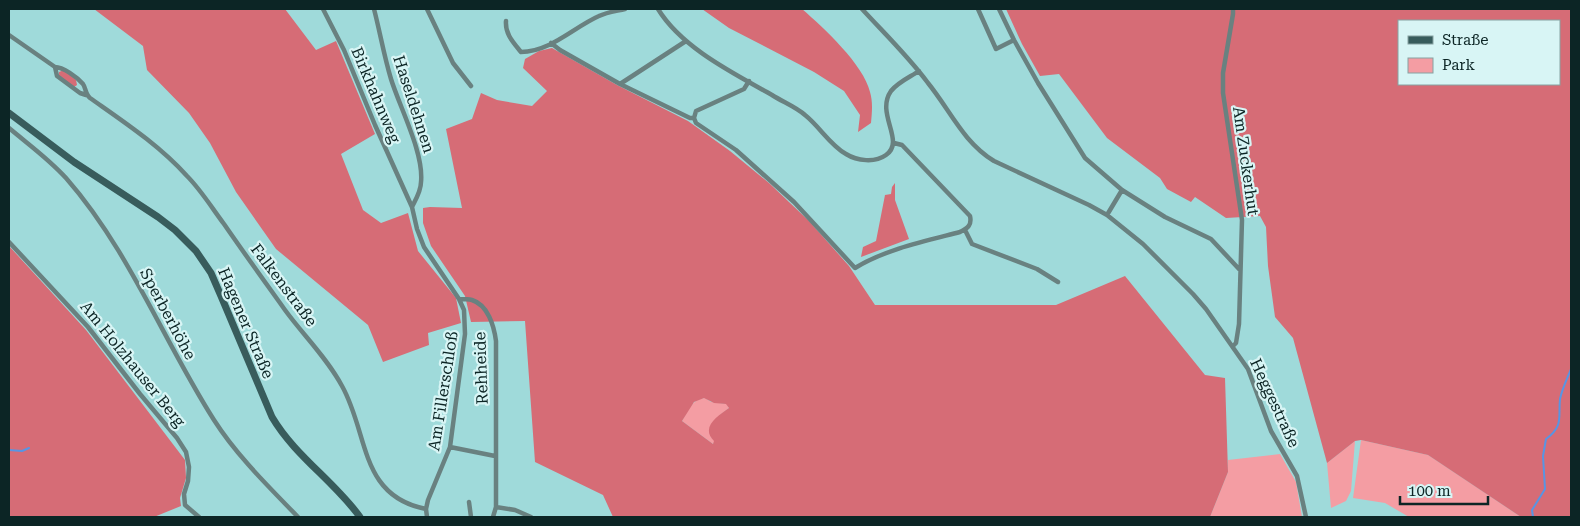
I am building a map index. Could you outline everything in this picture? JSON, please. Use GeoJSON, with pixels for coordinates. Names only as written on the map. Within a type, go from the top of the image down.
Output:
{"type":"FeatureCollection","features":[{"type":"Feature","properties":{"kind":"main road","name":"Hagener Straße"},"geometry":{"type":"LineString","coordinates":[[9,113],[74,162],[158,217],[175,230],[196,251],[211,274],[269,410],[280,431],[360,517]]}},
{"type":"Feature","properties":{"kind":"street","name":"Birkhahnweg"},"geometry":{"type":"LineString","coordinates":[[323,9],[344,50],[404,191]]}},
{"type":"Feature","properties":{"kind":"street","name":"Haseldehnen"},"geometry":{"type":"LineString","coordinates":[[374,9],[392,80],[412,135],[420,164],[422,182],[412,207]]}},
{"type":"Feature","properties":{"kind":"street"},"geometry":{"type":"LineString","coordinates":[[427,9],[453,63],[471,86]]}},
{"type":"Feature","properties":{"kind":"street"},"geometry":{"type":"LineString","coordinates":[[597,9],[600,15]]}},
{"type":"Feature","properties":{"kind":"street"},"geometry":{"type":"LineString","coordinates":[[506,21],[508,36],[521,52],[528,52],[551,43],[600,15],[626,9]]}},
{"type":"Feature","properties":{"kind":"street"},"geometry":{"type":"LineString","coordinates":[[658,9],[686,41],[804,114],[836,146],[846,154],[857,159],[879,158],[893,148],[894,142],[886,111],[887,101],[891,92],[898,84],[919,71]]}},
{"type":"Feature","properties":{"kind":"street","name":"Heggestraße"},"geometry":{"type":"LineString","coordinates":[[862,9],[919,71],[966,138],[981,153],[1107,215],[1143,244],[1206,309],[1248,369],[1275,441],[1297,476],[1306,517]]}},
{"type":"Feature","properties":{"kind":"street"},"geometry":{"type":"LineString","coordinates":[[978,9],[996,49],[1014,40]]}},
{"type":"Feature","properties":{"kind":"street"},"geometry":{"type":"LineString","coordinates":[[999,9],[1014,40],[1057,116],[1084,158],[1122,190],[1165,217],[1211,239],[1240,269]]}},
{"type":"Feature","properties":{"kind":"street","name":"Am Zuckerhut"},"geometry":{"type":"LineString","coordinates":[[1232,9],[1233,14],[1223,73],[1223,92],[1235,177],[1242,207],[1239,324],[1236,343],[1233,346]]}},
{"type":"Feature","properties":{"kind":"street","name":"Falkenstraße"},"geometry":{"type":"LineString","coordinates":[[9,35],[83,84],[86,95]]}},
{"type":"Feature","properties":{"kind":"street"},"geometry":{"type":"LineString","coordinates":[[620,84],[686,41]]}},
{"type":"Feature","properties":{"kind":"street"},"geometry":{"type":"LineString","coordinates":[[551,43],[620,84],[690,118],[694,118],[696,122],[744,157],[794,202],[855,268],[863,262],[900,249],[965,230],[969,227],[971,221],[970,216],[902,145],[894,142]]}},
{"type":"Feature","properties":{"kind":"street","name":"Falkenstraße"},"geometry":{"type":"LineString","coordinates":[[55,67],[57,76],[166,154],[189,177],[287,312],[327,362],[342,386],[353,410],[368,457],[377,477],[389,492],[401,501],[426,509]]}},
{"type":"Feature","properties":{"kind":"street"},"geometry":{"type":"LineString","coordinates":[[694,118],[696,111],[744,89],[749,81]]}},
{"type":"Feature","properties":{"kind":"street","name":"Sperberhöhe"},"geometry":{"type":"LineString","coordinates":[[9,128],[47,159],[66,178],[107,233],[128,264],[186,374],[215,422],[258,477],[298,517]]}},
{"type":"Feature","properties":{"kind":"street"},"geometry":{"type":"LineString","coordinates":[[1107,215],[1122,190]]}},
{"type":"Feature","properties":{"kind":"street","name":"Am Fillerschloß"},"geometry":{"type":"LineString","coordinates":[[404,191],[412,207],[424,248],[459,299],[464,310],[465,334],[450,447],[426,509],[427,517]]}},
{"type":"Feature","properties":{"kind":"street"},"geometry":{"type":"LineString","coordinates":[[965,230],[972,244],[1037,269],[1058,282]]}},
{"type":"Feature","properties":{"kind":"street","name":"Am Holzhauser Berg"},"geometry":{"type":"LineString","coordinates":[[9,242],[88,327],[140,394],[178,438],[186,452],[189,467],[188,481],[184,494],[185,505],[199,517]]}},
{"type":"Feature","properties":{"kind":"street","name":"Rehheide"},"geometry":{"type":"LineString","coordinates":[[459,299],[473,300],[485,310],[494,328],[496,341],[496,507],[493,517]]}},
{"type":"Feature","properties":{"kind":"street"},"geometry":{"type":"LineString","coordinates":[[450,447],[495,456]]}},
{"type":"Feature","properties":{"kind":"street"},"geometry":{"type":"LineString","coordinates":[[469,502],[470,517]]}},
{"type":"Feature","properties":{"kind":"street"},"geometry":{"type":"LineString","coordinates":[[496,507],[515,510],[531,517]]}},
{"type":"Feature","properties":{"kind":"green space"},"geometry":{"type":"Polygon","coordinates":[[[705,398],[711,402],[727,404],[729,408],[720,415],[711,437],[715,441],[713,444],[682,421],[694,403],[705,398]]]}},
{"type":"Feature","properties":{"kind":"green space"},"geometry":{"type":"Polygon","coordinates":[[[1361,440],[1428,455],[1521,517],[1409,517],[1385,503],[1353,498],[1361,440]]]}},
{"type":"Feature","properties":{"kind":"green space"},"geometry":{"type":"Polygon","coordinates":[[[1355,441],[1351,491],[1346,501],[1331,508],[1327,463],[1355,441]]]}},
{"type":"Feature","properties":{"kind":"green space"},"geometry":{"type":"Polygon","coordinates":[[[1280,454],[1296,482],[1302,517],[1210,517],[1228,472],[1228,460],[1280,454]]]}},
{"type":"Feature","properties":{"kind":"shaded area"},"geometry":{"type":"Polygon","coordinates":[[[94,9],[285,9],[316,50],[336,41],[375,134],[341,154],[363,210],[381,223],[408,213],[418,251],[456,298],[461,323],[428,333],[429,345],[383,362],[368,325],[276,249],[236,192],[210,143],[189,113],[147,70],[143,46],[94,9]]]}},
{"type":"Feature","properties":{"kind":"shaded area"},"geometry":{"type":"Polygon","coordinates":[[[702,9],[802,9],[842,47],[860,70],[871,96],[871,123],[858,132],[860,115],[844,91],[814,72],[729,28],[702,9]]]}},
{"type":"Feature","properties":{"kind":"shaded area"},"geometry":{"type":"Polygon","coordinates":[[[1006,9],[1571,9],[1571,517],[1521,517],[1428,455],[1361,440],[1355,441],[1327,463],[1293,338],[1275,317],[1268,266],[1266,227],[1260,216],[1226,218],[1195,197],[1191,202],[1167,189],[1160,178],[1107,138],[1059,74],[1040,76],[1022,44],[1006,9]]]}},
{"type":"Feature","properties":{"kind":"shaded area"},"geometry":{"type":"Polygon","coordinates":[[[552,48],[617,85],[688,121],[730,151],[769,183],[809,221],[849,266],[875,305],[1056,305],[1125,276],[1205,375],[1225,378],[1228,472],[1210,517],[613,517],[603,495],[535,462],[525,321],[471,322],[465,296],[431,246],[423,223],[423,208],[462,208],[446,129],[472,119],[481,93],[497,100],[532,106],[547,91],[523,68],[525,59],[539,51],[552,48]],[[704,398],[694,402],[682,421],[713,444],[714,441],[709,431],[712,422],[729,408],[726,404],[714,403],[704,398]]]}},
{"type":"Feature","properties":{"kind":"shaded area"},"geometry":{"type":"Polygon","coordinates":[[[64,70],[76,80],[77,85],[74,87],[59,77],[59,72],[64,70]]]}},
{"type":"Feature","properties":{"kind":"shaded area"},"geometry":{"type":"Polygon","coordinates":[[[895,183],[895,200],[909,239],[861,257],[863,247],[876,241],[885,195],[891,194],[895,183]]]}},
{"type":"Feature","properties":{"kind":"shaded area"},"geometry":{"type":"Polygon","coordinates":[[[9,246],[86,330],[185,460],[186,478],[180,498],[181,506],[154,517],[9,517],[9,246]]]}},
{"type":"Feature","properties":{"kind":"waterway"},"geometry":{"type":"LineString","coordinates":[[1571,351],[1571,367]]}},
{"type":"Feature","properties":{"kind":"waterway"},"geometry":{"type":"LineString","coordinates":[[1533,517],[1532,510],[1545,489],[1543,456],[1546,439],[1556,430],[1558,425],[1560,399],[1571,369]]}},
{"type":"Feature","properties":{"kind":"waterway"},"geometry":{"type":"LineString","coordinates":[[9,450],[22,451],[29,448]]}}]}
